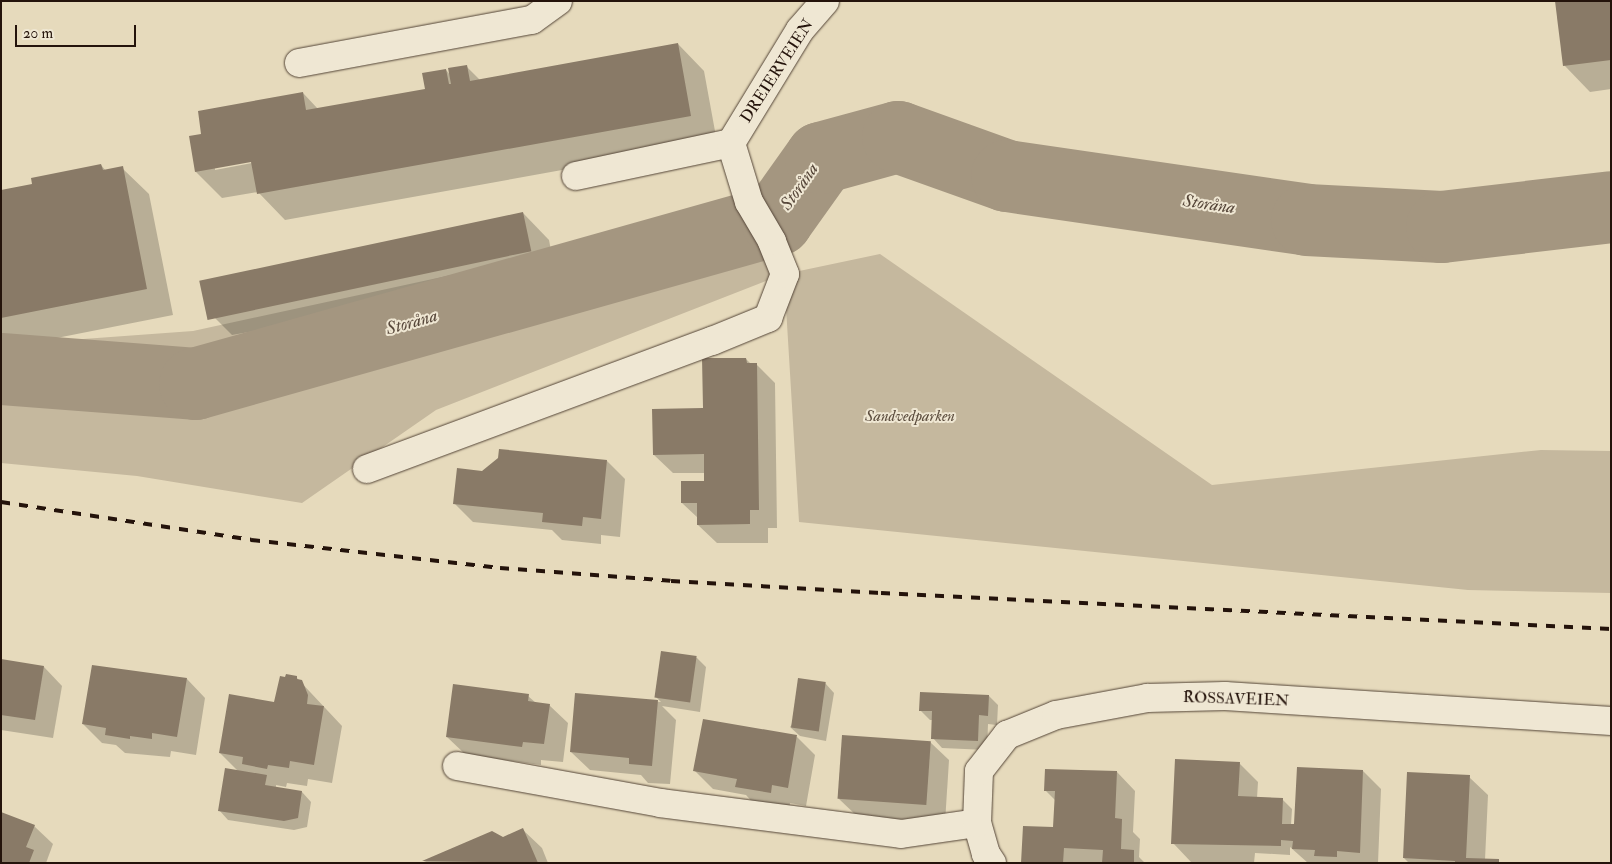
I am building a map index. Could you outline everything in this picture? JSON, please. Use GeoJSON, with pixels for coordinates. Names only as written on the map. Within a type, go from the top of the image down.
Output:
{"type":"FeatureCollection","features":[{"type":"Feature","properties":{"kind":"street"},"geometry":{"type":"LineString","coordinates":[[300,63],[532,20],[558,1]]}},
{"type":"Feature","properties":{"kind":"street","name":"DREIERVEIEN"},"geometry":{"type":"LineString","coordinates":[[731,143],[800,30],[825,1]]}},
{"type":"Feature","properties":{"kind":"street"},"geometry":{"type":"LineString","coordinates":[[367,469],[768,318],[785,274],[772,241],[748,202],[731,143],[576,176]]}},
{"type":"Feature","properties":{"kind":"street","name":"ROSSAVEIEN"},"geometry":{"type":"LineString","coordinates":[[992,863],[986,854],[978,823],[979,771],[1007,735],[1056,715],[1147,698],[1225,696],[1611,721]]}},
{"type":"Feature","properties":{"kind":"street"},"geometry":{"type":"LineString","coordinates":[[456,766],[660,802],[901,834],[978,823]]}},
{"type":"Feature","properties":{"kind":"green space","name":"Sandvedparken"},"geometry":{"type":"Polygon","coordinates":[[[727,215],[785,274],[880,254],[1212,485],[1541,450],[1611,451],[1611,593],[1468,590],[799,522],[784,274],[436,410],[302,503],[137,476],[1,463],[1,345],[193,331],[727,215]]]}},
{"type":"Feature","properties":{"kind":"building"},"geometry":{"type":"Polygon","coordinates":[[[1555,1],[1611,1],[1611,60],[1563,66],[1555,1]]]}},
{"type":"Feature","properties":{"kind":"building"},"geometry":{"type":"Polygon","coordinates":[[[678,43],[691,116],[257,194],[251,162],[195,172],[189,136],[201,134],[198,111],[303,92],[306,110],[425,89],[422,73],[446,69],[449,84],[451,84],[448,68],[467,65],[470,81],[678,43]]]}},
{"type":"Feature","properties":{"kind":"building"},"geometry":{"type":"Polygon","coordinates":[[[101,164],[103,170],[123,166],[147,289],[1,318],[1,190],[32,184],[31,178],[101,164]]]}},
{"type":"Feature","properties":{"kind":"building"},"geometry":{"type":"Polygon","coordinates":[[[523,212],[531,251],[208,320],[199,281],[523,212]]]}},
{"type":"Feature","properties":{"kind":"building"},"geometry":{"type":"Polygon","coordinates":[[[702,358],[746,358],[747,363],[757,363],[759,510],[750,510],[750,524],[697,525],[697,503],[681,503],[681,481],[704,481],[704,454],[653,455],[652,409],[703,408],[702,358]]]}},
{"type":"Feature","properties":{"kind":"building"},"geometry":{"type":"Polygon","coordinates":[[[499,449],[607,460],[601,519],[583,517],[582,526],[542,522],[543,513],[453,504],[457,468],[482,471],[498,458],[499,449]]]}},
{"type":"Feature","properties":{"kind":"building"},"geometry":{"type":"Polygon","coordinates":[[[661,651],[697,656],[690,703],[654,698],[661,651]]]}},
{"type":"Feature","properties":{"kind":"building"},"geometry":{"type":"Polygon","coordinates":[[[1,659],[44,666],[35,720],[1,715],[1,659]]]}},
{"type":"Feature","properties":{"kind":"building"},"geometry":{"type":"Polygon","coordinates":[[[92,665],[187,678],[177,737],[152,733],[152,739],[130,736],[130,739],[105,735],[106,728],[82,724],[92,665]]]}},
{"type":"Feature","properties":{"kind":"building"},"geometry":{"type":"Polygon","coordinates":[[[286,674],[297,676],[297,679],[302,680],[308,695],[307,704],[324,706],[314,765],[290,761],[289,768],[268,765],[267,769],[242,764],[243,757],[219,753],[229,694],[274,702],[280,676],[285,677],[286,674]]]}},
{"type":"Feature","properties":{"kind":"building"},"geometry":{"type":"Polygon","coordinates":[[[798,678],[826,682],[819,731],[791,728],[798,678]]]}},
{"type":"Feature","properties":{"kind":"building"},"geometry":{"type":"Polygon","coordinates":[[[453,684],[529,694],[528,701],[550,704],[544,744],[523,742],[522,747],[446,737],[453,684]]]}},
{"type":"Feature","properties":{"kind":"building"},"geometry":{"type":"Polygon","coordinates":[[[920,692],[989,695],[988,716],[979,715],[978,741],[931,739],[932,711],[919,711],[920,692]]]}},
{"type":"Feature","properties":{"kind":"building"},"geometry":{"type":"Polygon","coordinates":[[[575,693],[658,700],[652,766],[629,764],[629,758],[570,752],[575,693]]]}},
{"type":"Feature","properties":{"kind":"building"},"geometry":{"type":"Polygon","coordinates":[[[703,719],[797,735],[788,788],[772,785],[771,793],[735,787],[737,779],[693,771],[703,719]]]}},
{"type":"Feature","properties":{"kind":"building"},"geometry":{"type":"Polygon","coordinates":[[[842,735],[931,741],[926,805],[838,799],[842,735]]]}},
{"type":"Feature","properties":{"kind":"building"},"geometry":{"type":"Polygon","coordinates":[[[1175,759],[1240,762],[1238,796],[1283,798],[1282,824],[1294,824],[1297,767],[1363,770],[1360,853],[1337,851],[1337,857],[1314,856],[1315,850],[1292,849],[1293,841],[1281,840],[1281,846],[1171,844],[1175,759]]]}},
{"type":"Feature","properties":{"kind":"building"},"geometry":{"type":"Polygon","coordinates":[[[225,768],[267,775],[265,785],[302,791],[298,818],[284,821],[218,811],[225,768]]]}},
{"type":"Feature","properties":{"kind":"building"},"geometry":{"type":"Polygon","coordinates":[[[1045,769],[1117,771],[1115,818],[1122,819],[1121,849],[1134,850],[1134,863],[1102,863],[1103,850],[1064,848],[1063,863],[1021,863],[1023,826],[1053,827],[1055,791],[1044,791],[1045,769]]]}},
{"type":"Feature","properties":{"kind":"building"},"geometry":{"type":"Polygon","coordinates":[[[1407,772],[1470,775],[1466,858],[1499,859],[1499,863],[1455,863],[1455,861],[1403,858],[1407,772]]]}},
{"type":"Feature","properties":{"kind":"building"},"geometry":{"type":"Polygon","coordinates":[[[1,812],[35,825],[26,847],[34,850],[29,863],[1,863],[1,812]]]}},
{"type":"Feature","properties":{"kind":"building"},"geometry":{"type":"Polygon","coordinates":[[[523,828],[538,863],[422,861],[492,831],[503,837],[523,828]]]}},
{"type":"Feature","properties":{"kind":"waterway","name":"Storåna"},"geometry":{"type":"LineString","coordinates":[[1,369],[195,384],[777,220],[821,158],[898,137],[1007,176],[1307,220],[1442,227],[1611,207]]}},
{"type":"Feature","properties":{"kind":"railway"},"geometry":{"type":"LineString","coordinates":[[1,502],[251,540],[500,568],[671,581],[881,593],[1611,629]]}}]}
